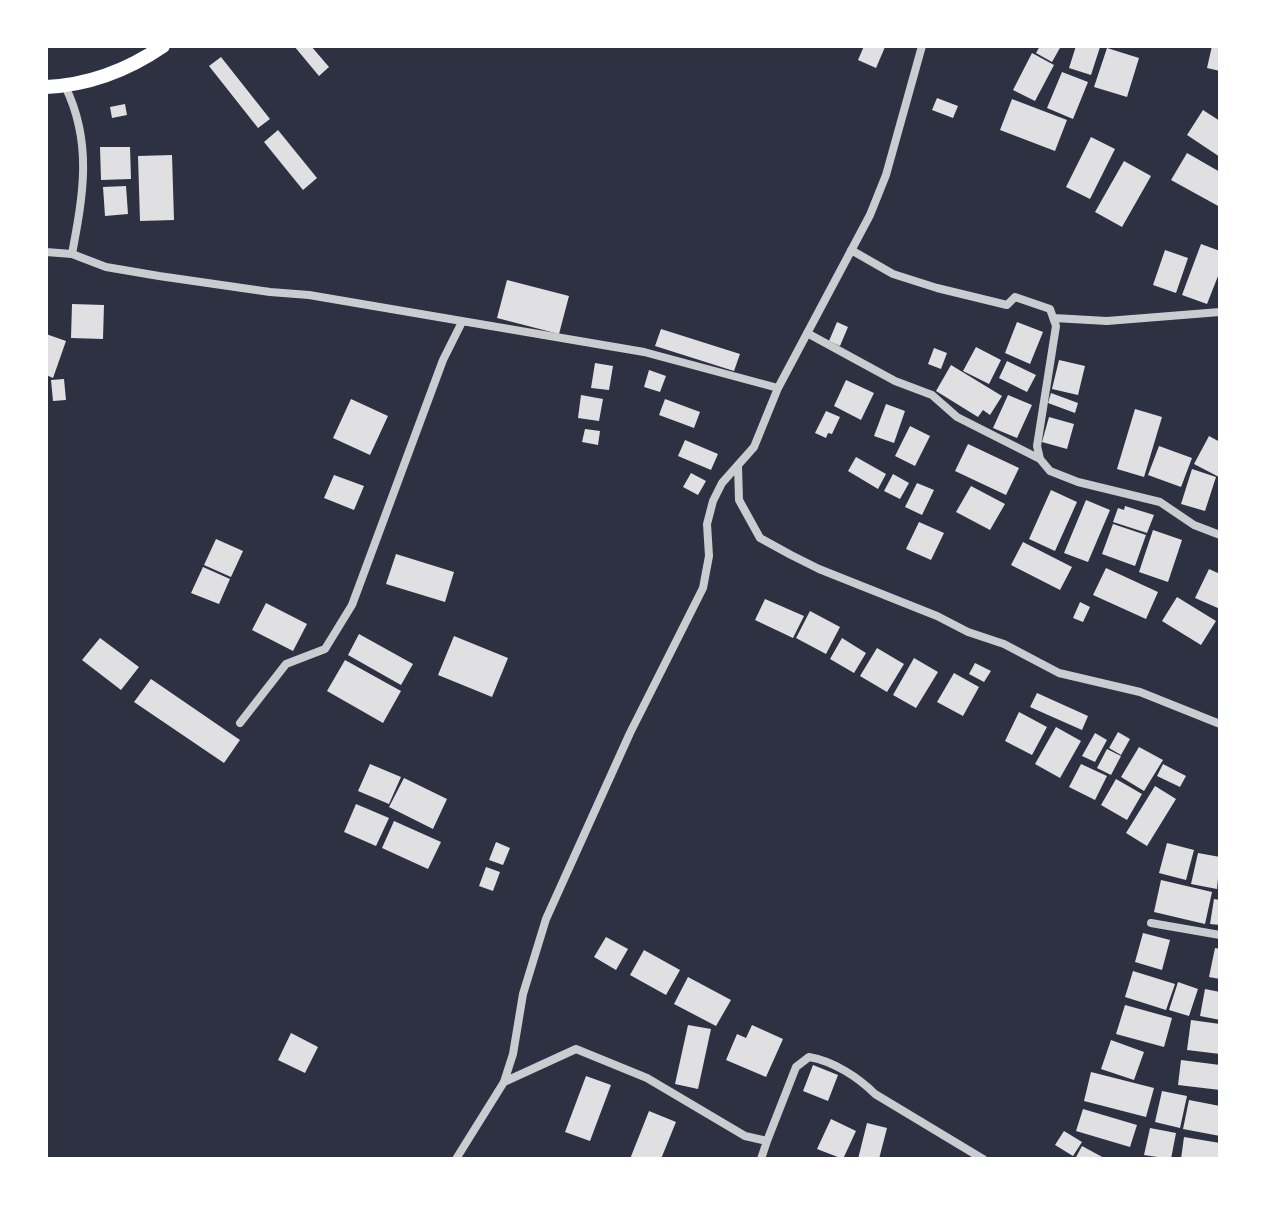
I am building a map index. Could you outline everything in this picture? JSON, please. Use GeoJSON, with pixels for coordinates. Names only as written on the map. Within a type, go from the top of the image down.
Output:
{"type":"FeatureCollection","features":[{"type":"Feature","properties":{"kind":"main road"},"geometry":{"type":"LineString","coordinates":[[46,87],[65,86],[113,74],[163,46]]}},
{"type":"Feature","properties":{"kind":"street"},"geometry":{"type":"LineString","coordinates":[[456,1159],[504,1082],[513,1054],[523,994],[546,919],[630,733],[703,588],[709,556],[709,511],[722,483],[754,447],[778,388],[870,215],[886,175],[922,46]]}},
{"type":"Feature","properties":{"kind":"street"},"geometry":{"type":"LineString","coordinates":[[65,86],[75,106],[84,138],[82,202],[72,254]]}},
{"type":"Feature","properties":{"kind":"street"},"geometry":{"type":"LineString","coordinates":[[851,250],[893,274],[1007,305],[1015,297],[1050,309],[1056,326],[1037,446],[1040,459]]}},
{"type":"Feature","properties":{"kind":"street"},"geometry":{"type":"LineString","coordinates":[[46,252],[72,254],[106,267],[159,276],[309,295],[644,352],[778,388]]}},
{"type":"Feature","properties":{"kind":"street"},"geometry":{"type":"LineString","coordinates":[[1054,318],[1098,321],[1220,312]]}},
{"type":"Feature","properties":{"kind":"street"},"geometry":{"type":"LineString","coordinates":[[240,723],[286,664],[325,649],[352,605],[443,360],[462,322]]}},
{"type":"Feature","properties":{"kind":"street"},"geometry":{"type":"LineString","coordinates":[[807,333],[895,381],[932,395],[957,417],[1040,459],[1050,471],[1078,482],[1160,502],[1194,525],[1220,535]]}},
{"type":"Feature","properties":{"kind":"street"},"geometry":{"type":"LineString","coordinates":[[738,466],[739,500],[760,538],[791,555],[968,632],[1004,644],[1059,673],[1140,692],[1220,724]]}},
{"type":"Feature","properties":{"kind":"street"},"geometry":{"type":"LineString","coordinates":[[1151,923],[1220,935]]}},
{"type":"Feature","properties":{"kind":"street"},"geometry":{"type":"LineString","coordinates":[[504,1082],[576,1049],[647,1078],[745,1136],[767,1141]]}},
{"type":"Feature","properties":{"kind":"street"},"geometry":{"type":"LineString","coordinates":[[761,1159],[796,1067],[809,1057],[823,1059],[864,1083],[875,1094],[983,1159]]}},
{"type":"Feature","properties":{"kind":"building"},"geometry":{"type":"Polygon","coordinates":[[[294,46],[311,46],[329,67],[319,76],[294,46]]]}},
{"type":"Feature","properties":{"kind":"building"},"geometry":{"type":"Polygon","coordinates":[[[864,46],[885,47],[876,68],[858,60],[864,46]]]}},
{"type":"Feature","properties":{"kind":"building"},"geometry":{"type":"Polygon","coordinates":[[[1040,46],[1061,46],[1052,62],[1036,53],[1040,46]]]}},
{"type":"Feature","properties":{"kind":"building"},"geometry":{"type":"Polygon","coordinates":[[[1076,46],[1100,47],[1091,75],[1069,68],[1076,46]]]}},
{"type":"Feature","properties":{"kind":"building"},"geometry":{"type":"Polygon","coordinates":[[[1212,46],[1220,46],[1220,71],[1207,68],[1212,46]]]}},
{"type":"Feature","properties":{"kind":"building"},"geometry":{"type":"Polygon","coordinates":[[[1107,48],[1139,58],[1127,97],[1094,87],[1107,48]]]}},
{"type":"Feature","properties":{"kind":"building"},"geometry":{"type":"Polygon","coordinates":[[[1032,53],[1054,65],[1035,101],[1013,90],[1032,53]]]}},
{"type":"Feature","properties":{"kind":"building"},"geometry":{"type":"Polygon","coordinates":[[[221,57],[270,119],[258,128],[209,66],[221,57]]]}},
{"type":"Feature","properties":{"kind":"building"},"geometry":{"type":"Polygon","coordinates":[[[1062,72],[1088,82],[1073,119],[1047,108],[1062,72]]]}},
{"type":"Feature","properties":{"kind":"building"},"geometry":{"type":"Polygon","coordinates":[[[937,98],[958,106],[953,118],[932,110],[937,98]]]}},
{"type":"Feature","properties":{"kind":"building"},"geometry":{"type":"Polygon","coordinates":[[[1012,99],[1067,120],[1055,151],[1000,130],[1012,99]]]}},
{"type":"Feature","properties":{"kind":"building"},"geometry":{"type":"Polygon","coordinates":[[[125,104],[127,115],[112,118],[110,107],[125,104]]]}},
{"type":"Feature","properties":{"kind":"building"},"geometry":{"type":"Polygon","coordinates":[[[1203,110],[1220,121],[1220,157],[1187,135],[1203,110]]]}},
{"type":"Feature","properties":{"kind":"building"},"geometry":{"type":"Polygon","coordinates":[[[278,130],[317,178],[303,190],[264,142],[278,130]]]}},
{"type":"Feature","properties":{"kind":"building"},"geometry":{"type":"Polygon","coordinates":[[[1091,137],[1115,149],[1090,199],[1066,187],[1091,137]]]}},
{"type":"Feature","properties":{"kind":"building"},"geometry":{"type":"Polygon","coordinates":[[[100,147],[130,147],[131,179],[101,180],[100,147]]]}},
{"type":"Feature","properties":{"kind":"building"},"geometry":{"type":"Polygon","coordinates":[[[1187,153],[1220,172],[1220,207],[1171,180],[1187,153]]]}},
{"type":"Feature","properties":{"kind":"building"},"geometry":{"type":"Polygon","coordinates":[[[172,155],[174,220],[140,221],[138,156],[172,155]]]}},
{"type":"Feature","properties":{"kind":"building"},"geometry":{"type":"Polygon","coordinates":[[[1124,161],[1151,176],[1122,227],[1095,212],[1124,161]]]}},
{"type":"Feature","properties":{"kind":"building"},"geometry":{"type":"Polygon","coordinates":[[[126,186],[128,214],[105,216],[103,187],[126,186]]]}},
{"type":"Feature","properties":{"kind":"building"},"geometry":{"type":"Polygon","coordinates":[[[1201,244],[1220,251],[1220,271],[1207,304],[1182,295],[1201,244]]]}},
{"type":"Feature","properties":{"kind":"building"},"geometry":{"type":"Polygon","coordinates":[[[1165,250],[1188,258],[1176,293],[1153,285],[1165,250]]]}},
{"type":"Feature","properties":{"kind":"building"},"geometry":{"type":"Polygon","coordinates":[[[507,280],[569,296],[559,334],[497,318],[507,280]]]}},
{"type":"Feature","properties":{"kind":"building"},"geometry":{"type":"Polygon","coordinates":[[[72,304],[104,305],[103,339],[71,338],[72,304]]]}},
{"type":"Feature","properties":{"kind":"building"},"geometry":{"type":"Polygon","coordinates":[[[837,322],[848,327],[840,346],[829,341],[837,322]]]}},
{"type":"Feature","properties":{"kind":"building"},"geometry":{"type":"Polygon","coordinates":[[[1017,322],[1043,332],[1030,364],[1005,353],[1017,322]]]}},
{"type":"Feature","properties":{"kind":"building"},"geometry":{"type":"Polygon","coordinates":[[[661,329],[740,354],[734,371],[655,346],[661,329]]]}},
{"type":"Feature","properties":{"kind":"building"},"geometry":{"type":"Polygon","coordinates":[[[46,334],[66,341],[53,378],[46,375],[46,334]]]}},
{"type":"Feature","properties":{"kind":"building"},"geometry":{"type":"Polygon","coordinates":[[[976,347],[1001,360],[989,384],[963,371],[976,347]]]}},
{"type":"Feature","properties":{"kind":"building"},"geometry":{"type":"Polygon","coordinates":[[[934,348],[947,353],[941,369],[928,364],[934,348]]]}},
{"type":"Feature","properties":{"kind":"building"},"geometry":{"type":"Polygon","coordinates":[[[1059,360],[1085,366],[1078,395],[1052,389],[1059,360]]]}},
{"type":"Feature","properties":{"kind":"building"},"geometry":{"type":"Polygon","coordinates":[[[1007,361],[1036,375],[1027,392],[999,378],[1007,361]]]}},
{"type":"Feature","properties":{"kind":"building"},"geometry":{"type":"Polygon","coordinates":[[[595,363],[613,366],[609,390],[591,388],[595,363]]]}},
{"type":"Feature","properties":{"kind":"building"},"geometry":{"type":"Polygon","coordinates":[[[951,365],[1002,396],[990,415],[983,410],[978,417],[936,391],[951,365]]]}},
{"type":"Feature","properties":{"kind":"building"},"geometry":{"type":"Polygon","coordinates":[[[649,370],[666,376],[660,392],[644,387],[649,370]]]}},
{"type":"Feature","properties":{"kind":"building"},"geometry":{"type":"Polygon","coordinates":[[[64,379],[66,400],[53,401],[51,380],[64,379]]]}},
{"type":"Feature","properties":{"kind":"building"},"geometry":{"type":"Polygon","coordinates":[[[846,380],[874,393],[861,420],[834,406],[846,380]]]}},
{"type":"Feature","properties":{"kind":"building"},"geometry":{"type":"Polygon","coordinates":[[[1051,393],[1078,403],[1075,413],[1048,403],[1051,393]]]}},
{"type":"Feature","properties":{"kind":"building"},"geometry":{"type":"Polygon","coordinates":[[[581,395],[603,399],[599,421],[578,418],[581,395]]]}},
{"type":"Feature","properties":{"kind":"building"},"geometry":{"type":"Polygon","coordinates":[[[1008,395],[1032,405],[1017,438],[993,428],[1008,395]]]}},
{"type":"Feature","properties":{"kind":"building"},"geometry":{"type":"Polygon","coordinates":[[[351,399],[388,416],[370,455],[333,438],[351,399]]]}},
{"type":"Feature","properties":{"kind":"building"},"geometry":{"type":"Polygon","coordinates":[[[665,399],[700,412],[694,428],[659,415],[665,399]]]}},
{"type":"Feature","properties":{"kind":"building"},"geometry":{"type":"Polygon","coordinates":[[[886,404],[905,411],[894,443],[874,436],[886,404]]]}},
{"type":"Feature","properties":{"kind":"building"},"geometry":{"type":"Polygon","coordinates":[[[1135,409],[1162,417],[1144,477],[1117,469],[1135,409]]]}},
{"type":"Feature","properties":{"kind":"building"},"geometry":{"type":"Polygon","coordinates":[[[826,411],[840,417],[832,434],[828,433],[826,438],[815,433],[826,411]]]}},
{"type":"Feature","properties":{"kind":"building"},"geometry":{"type":"Polygon","coordinates":[[[1049,417],[1074,424],[1067,449],[1042,442],[1049,417]]]}},
{"type":"Feature","properties":{"kind":"building"},"geometry":{"type":"Polygon","coordinates":[[[910,426],[930,436],[915,466],[895,456],[910,426]]]}},
{"type":"Feature","properties":{"kind":"building"},"geometry":{"type":"Polygon","coordinates":[[[585,429],[600,431],[598,445],[582,442],[585,429]]]}},
{"type":"Feature","properties":{"kind":"building"},"geometry":{"type":"Polygon","coordinates":[[[1209,436],[1220,442],[1219,477],[1194,464],[1209,436]]]}},
{"type":"Feature","properties":{"kind":"building"},"geometry":{"type":"Polygon","coordinates":[[[685,440],[718,454],[711,470],[678,456],[685,440]]]}},
{"type":"Feature","properties":{"kind":"building"},"geometry":{"type":"Polygon","coordinates":[[[968,444],[1019,468],[1006,495],[955,471],[968,444]]]}},
{"type":"Feature","properties":{"kind":"building"},"geometry":{"type":"Polygon","coordinates":[[[1159,446],[1192,458],[1181,487],[1148,475],[1159,446]]]}},
{"type":"Feature","properties":{"kind":"building"},"geometry":{"type":"Polygon","coordinates":[[[856,457],[886,474],[878,489],[848,471],[856,457]]]}},
{"type":"Feature","properties":{"kind":"building"},"geometry":{"type":"Polygon","coordinates":[[[1192,469],[1216,477],[1205,511],[1181,504],[1192,469]]]}},
{"type":"Feature","properties":{"kind":"building"},"geometry":{"type":"Polygon","coordinates":[[[691,473],[706,481],[698,495],[683,487],[691,473]]]}},
{"type":"Feature","properties":{"kind":"building"},"geometry":{"type":"Polygon","coordinates":[[[893,474],[909,483],[900,499],[884,491],[893,474]]]}},
{"type":"Feature","properties":{"kind":"building"},"geometry":{"type":"Polygon","coordinates":[[[334,475],[364,486],[354,510],[324,498],[334,475]]]}},
{"type":"Feature","properties":{"kind":"building"},"geometry":{"type":"Polygon","coordinates":[[[917,483],[934,490],[922,515],[905,507],[917,483]]]}},
{"type":"Feature","properties":{"kind":"building"},"geometry":{"type":"Polygon","coordinates":[[[971,486],[1005,504],[990,530],[956,512],[971,486]]]}},
{"type":"Feature","properties":{"kind":"building"},"geometry":{"type":"Polygon","coordinates":[[[1051,490],[1077,502],[1055,551],[1029,539],[1051,490]]]}},
{"type":"Feature","properties":{"kind":"building"},"geometry":{"type":"Polygon","coordinates":[[[1086,500],[1110,510],[1088,562],[1064,553],[1086,500]]]}},
{"type":"Feature","properties":{"kind":"building"},"geometry":{"type":"Polygon","coordinates":[[[1125,506],[1154,515],[1147,533],[1113,522],[1118,508],[1124,510],[1125,506]]]}},
{"type":"Feature","properties":{"kind":"building"},"geometry":{"type":"Polygon","coordinates":[[[919,522],[944,533],[931,560],[906,549],[919,522]]]}},
{"type":"Feature","properties":{"kind":"building"},"geometry":{"type":"Polygon","coordinates":[[[1113,524],[1146,535],[1135,566],[1102,554],[1113,524]]]}},
{"type":"Feature","properties":{"kind":"building"},"geometry":{"type":"Polygon","coordinates":[[[1153,530],[1182,540],[1168,582],[1139,572],[1153,530]]]}},
{"type":"Feature","properties":{"kind":"building"},"geometry":{"type":"Polygon","coordinates":[[[216,539],[243,551],[231,577],[204,565],[216,539]]]}},
{"type":"Feature","properties":{"kind":"building"},"geometry":{"type":"Polygon","coordinates":[[[1023,542],[1072,567],[1060,590],[1011,565],[1023,542]]]}},
{"type":"Feature","properties":{"kind":"building"},"geometry":{"type":"Polygon","coordinates":[[[396,554],[454,572],[445,602],[386,584],[396,554]]]}},
{"type":"Feature","properties":{"kind":"building"},"geometry":{"type":"Polygon","coordinates":[[[203,567],[230,579],[219,604],[191,593],[203,567]]]}},
{"type":"Feature","properties":{"kind":"building"},"geometry":{"type":"Polygon","coordinates":[[[1106,568],[1158,592],[1146,619],[1093,595],[1106,568]]]}},
{"type":"Feature","properties":{"kind":"building"},"geometry":{"type":"Polygon","coordinates":[[[1209,569],[1220,574],[1220,609],[1195,598],[1209,569]]]}},
{"type":"Feature","properties":{"kind":"building"},"geometry":{"type":"Polygon","coordinates":[[[1177,597],[1216,621],[1201,645],[1162,621],[1177,597]]]}},
{"type":"Feature","properties":{"kind":"building"},"geometry":{"type":"Polygon","coordinates":[[[765,599],[804,616],[793,638],[755,620],[765,599]]]}},
{"type":"Feature","properties":{"kind":"building"},"geometry":{"type":"Polygon","coordinates":[[[1080,602],[1090,607],[1083,622],[1073,618],[1080,602]]]}},
{"type":"Feature","properties":{"kind":"building"},"geometry":{"type":"Polygon","coordinates":[[[266,603],[307,624],[293,651],[252,630],[266,603]]]}},
{"type":"Feature","properties":{"kind":"building"},"geometry":{"type":"Polygon","coordinates":[[[810,611],[840,627],[826,654],[796,638],[810,611]]]}},
{"type":"Feature","properties":{"kind":"building"},"geometry":{"type":"Polygon","coordinates":[[[359,634],[413,664],[401,685],[348,655],[359,634]]]}},
{"type":"Feature","properties":{"kind":"building"},"geometry":{"type":"Polygon","coordinates":[[[454,636],[508,658],[492,697],[438,675],[454,636]]]}},
{"type":"Feature","properties":{"kind":"building"},"geometry":{"type":"Polygon","coordinates":[[[100,638],[139,667],[121,690],[82,660],[100,638]]]}},
{"type":"Feature","properties":{"kind":"building"},"geometry":{"type":"Polygon","coordinates":[[[842,638],[866,653],[854,673],[830,659],[842,638]]]}},
{"type":"Feature","properties":{"kind":"building"},"geometry":{"type":"Polygon","coordinates":[[[877,648],[904,664],[887,692],[860,676],[877,648]]]}},
{"type":"Feature","properties":{"kind":"building"},"geometry":{"type":"Polygon","coordinates":[[[914,658],[938,672],[916,708],[893,695],[914,658]]]}},
{"type":"Feature","properties":{"kind":"building"},"geometry":{"type":"Polygon","coordinates":[[[345,660],[401,691],[383,723],[327,691],[345,660]]]}},
{"type":"Feature","properties":{"kind":"building"},"geometry":{"type":"Polygon","coordinates":[[[975,663],[991,671],[984,682],[969,674],[975,663]]]}},
{"type":"Feature","properties":{"kind":"building"},"geometry":{"type":"Polygon","coordinates":[[[954,673],[979,687],[963,716],[937,702],[954,673]]]}},
{"type":"Feature","properties":{"kind":"building"},"geometry":{"type":"Polygon","coordinates":[[[151,679],[240,740],[224,763],[134,702],[151,679]]]}},
{"type":"Feature","properties":{"kind":"building"},"geometry":{"type":"Polygon","coordinates":[[[1037,693],[1088,716],[1082,730],[1030,707],[1037,693]]]}},
{"type":"Feature","properties":{"kind":"building"},"geometry":{"type":"Polygon","coordinates":[[[1019,712],[1047,727],[1032,755],[1005,741],[1019,712]]]}},
{"type":"Feature","properties":{"kind":"building"},"geometry":{"type":"Polygon","coordinates":[[[1056,727],[1081,741],[1060,778],[1035,764],[1056,727]]]}},
{"type":"Feature","properties":{"kind":"building"},"geometry":{"type":"Polygon","coordinates":[[[1118,732],[1130,739],[1121,755],[1109,748],[1118,732]]]}},
{"type":"Feature","properties":{"kind":"building"},"geometry":{"type":"Polygon","coordinates":[[[1095,733],[1107,740],[1095,762],[1082,756],[1095,733]]]}},
{"type":"Feature","properties":{"kind":"building"},"geometry":{"type":"Polygon","coordinates":[[[1139,747],[1163,760],[1144,791],[1121,777],[1139,747]]]}},
{"type":"Feature","properties":{"kind":"building"},"geometry":{"type":"Polygon","coordinates":[[[1107,749],[1121,756],[1111,775],[1097,768],[1107,749]]]}},
{"type":"Feature","properties":{"kind":"building"},"geometry":{"type":"Polygon","coordinates":[[[370,764],[401,777],[389,804],[358,791],[370,764]]]}},
{"type":"Feature","properties":{"kind":"building"},"geometry":{"type":"Polygon","coordinates":[[[1081,764],[1107,776],[1095,800],[1069,787],[1081,764]]]}},
{"type":"Feature","properties":{"kind":"building"},"geometry":{"type":"Polygon","coordinates":[[[1163,764],[1186,776],[1180,787],[1157,776],[1163,764]]]}},
{"type":"Feature","properties":{"kind":"building"},"geometry":{"type":"Polygon","coordinates":[[[404,778],[447,799],[433,829],[389,807],[404,778]]]}},
{"type":"Feature","properties":{"kind":"building"},"geometry":{"type":"Polygon","coordinates":[[[1116,779],[1142,794],[1127,820],[1101,805],[1116,779]]]}},
{"type":"Feature","properties":{"kind":"building"},"geometry":{"type":"Polygon","coordinates":[[[1155,786],[1176,799],[1147,846],[1126,833],[1155,786]]]}},
{"type":"Feature","properties":{"kind":"building"},"geometry":{"type":"Polygon","coordinates":[[[356,804],[389,818],[376,846],[344,832],[356,804]]]}},
{"type":"Feature","properties":{"kind":"building"},"geometry":{"type":"Polygon","coordinates":[[[394,821],[441,842],[428,869],[382,848],[394,821]]]}},
{"type":"Feature","properties":{"kind":"building"},"geometry":{"type":"Polygon","coordinates":[[[496,842],[510,848],[503,865],[489,860],[496,842]]]}},
{"type":"Feature","properties":{"kind":"building"},"geometry":{"type":"Polygon","coordinates":[[[1167,843],[1194,850],[1186,880],[1159,873],[1167,843]]]}},
{"type":"Feature","properties":{"kind":"building"},"geometry":{"type":"Polygon","coordinates":[[[1198,853],[1220,857],[1217,889],[1191,884],[1198,853]]]}},
{"type":"Feature","properties":{"kind":"building"},"geometry":{"type":"Polygon","coordinates":[[[486,867],[500,872],[493,891],[479,886],[486,867]]]}},
{"type":"Feature","properties":{"kind":"building"},"geometry":{"type":"Polygon","coordinates":[[[1161,880],[1212,892],[1205,924],[1154,912],[1161,880]]]}},
{"type":"Feature","properties":{"kind":"building"},"geometry":{"type":"Polygon","coordinates":[[[1214,899],[1220,900],[1220,925],[1210,924],[1214,899]]]}},
{"type":"Feature","properties":{"kind":"building"},"geometry":{"type":"Polygon","coordinates":[[[1143,933],[1170,940],[1162,970],[1135,962],[1143,933]]]}},
{"type":"Feature","properties":{"kind":"building"},"geometry":{"type":"Polygon","coordinates":[[[606,937],[628,949],[616,970],[594,957],[606,937]]]}},
{"type":"Feature","properties":{"kind":"building"},"geometry":{"type":"Polygon","coordinates":[[[1215,948],[1220,949],[1220,979],[1209,977],[1215,948]]]}},
{"type":"Feature","properties":{"kind":"building"},"geometry":{"type":"Polygon","coordinates":[[[644,950],[680,970],[666,995],[630,975],[644,950]]]}},
{"type":"Feature","properties":{"kind":"building"},"geometry":{"type":"Polygon","coordinates":[[[1133,971],[1175,984],[1166,1010],[1125,997],[1133,971]]]}},
{"type":"Feature","properties":{"kind":"building"},"geometry":{"type":"Polygon","coordinates":[[[688,977],[731,1000],[716,1026],[674,1004],[688,977]]]}},
{"type":"Feature","properties":{"kind":"building"},"geometry":{"type":"Polygon","coordinates":[[[1178,982],[1198,989],[1189,1016],[1169,1010],[1178,982]]]}},
{"type":"Feature","properties":{"kind":"building"},"geometry":{"type":"Polygon","coordinates":[[[1205,989],[1220,992],[1220,1020],[1200,1016],[1205,989]]]}},
{"type":"Feature","properties":{"kind":"building"},"geometry":{"type":"Polygon","coordinates":[[[1125,1005],[1172,1018],[1164,1047],[1116,1034],[1125,1005]]]}},
{"type":"Feature","properties":{"kind":"building"},"geometry":{"type":"Polygon","coordinates":[[[1191,1020],[1220,1024],[1220,1054],[1187,1050],[1191,1020]]]}},
{"type":"Feature","properties":{"kind":"building"},"geometry":{"type":"Polygon","coordinates":[[[688,1025],[711,1029],[698,1089],[675,1084],[688,1025]]]}},
{"type":"Feature","properties":{"kind":"building"},"geometry":{"type":"Polygon","coordinates":[[[752,1025],[783,1039],[766,1077],[726,1060],[737,1034],[746,1038],[752,1025]]]}},
{"type":"Feature","properties":{"kind":"building"},"geometry":{"type":"Polygon","coordinates":[[[291,1033],[318,1047],[305,1073],[278,1060],[291,1033]]]}},
{"type":"Feature","properties":{"kind":"building"},"geometry":{"type":"Polygon","coordinates":[[[1111,1040],[1144,1052],[1134,1080],[1101,1069],[1111,1040]]]}},
{"type":"Feature","properties":{"kind":"building"},"geometry":{"type":"Polygon","coordinates":[[[1181,1060],[1220,1065],[1220,1090],[1178,1085],[1181,1060]]]}},
{"type":"Feature","properties":{"kind":"building"},"geometry":{"type":"Polygon","coordinates":[[[813,1065],[838,1075],[828,1101],[803,1091],[813,1065]]]}},
{"type":"Feature","properties":{"kind":"building"},"geometry":{"type":"Polygon","coordinates":[[[1091,1072],[1154,1088],[1146,1117],[1084,1101],[1091,1072]]]}},
{"type":"Feature","properties":{"kind":"building"},"geometry":{"type":"Polygon","coordinates":[[[586,1076],[611,1085],[590,1141],[565,1132],[586,1076]]]}},
{"type":"Feature","properties":{"kind":"building"},"geometry":{"type":"Polygon","coordinates":[[[1162,1091],[1187,1096],[1180,1128],[1155,1122],[1162,1091]]]}},
{"type":"Feature","properties":{"kind":"building"},"geometry":{"type":"Polygon","coordinates":[[[1189,1100],[1220,1106],[1220,1136],[1183,1129],[1189,1100]]]}},
{"type":"Feature","properties":{"kind":"building"},"geometry":{"type":"Polygon","coordinates":[[[1083,1109],[1137,1125],[1130,1147],[1076,1131],[1083,1109]]]}},
{"type":"Feature","properties":{"kind":"building"},"geometry":{"type":"Polygon","coordinates":[[[649,1111],[676,1122],[661,1159],[630,1159],[649,1111]]]}},
{"type":"Feature","properties":{"kind":"building"},"geometry":{"type":"Polygon","coordinates":[[[831,1119],[856,1131],[843,1159],[817,1149],[831,1119]]]}},
{"type":"Feature","properties":{"kind":"building"},"geometry":{"type":"Polygon","coordinates":[[[867,1123],[887,1128],[879,1159],[858,1159],[867,1123]]]}},
{"type":"Feature","properties":{"kind":"building"},"geometry":{"type":"Polygon","coordinates":[[[1150,1128],[1176,1133],[1171,1159],[1144,1155],[1150,1128]]]}},
{"type":"Feature","properties":{"kind":"building"},"geometry":{"type":"Polygon","coordinates":[[[1064,1131],[1082,1142],[1073,1156],[1055,1145],[1064,1131]]]}},
{"type":"Feature","properties":{"kind":"building"},"geometry":{"type":"Polygon","coordinates":[[[1184,1137],[1220,1143],[1220,1159],[1181,1159],[1184,1137]]]}},
{"type":"Feature","properties":{"kind":"building"},"geometry":{"type":"Polygon","coordinates":[[[1082,1146],[1106,1159],[1075,1159],[1082,1146]]]}}]}
